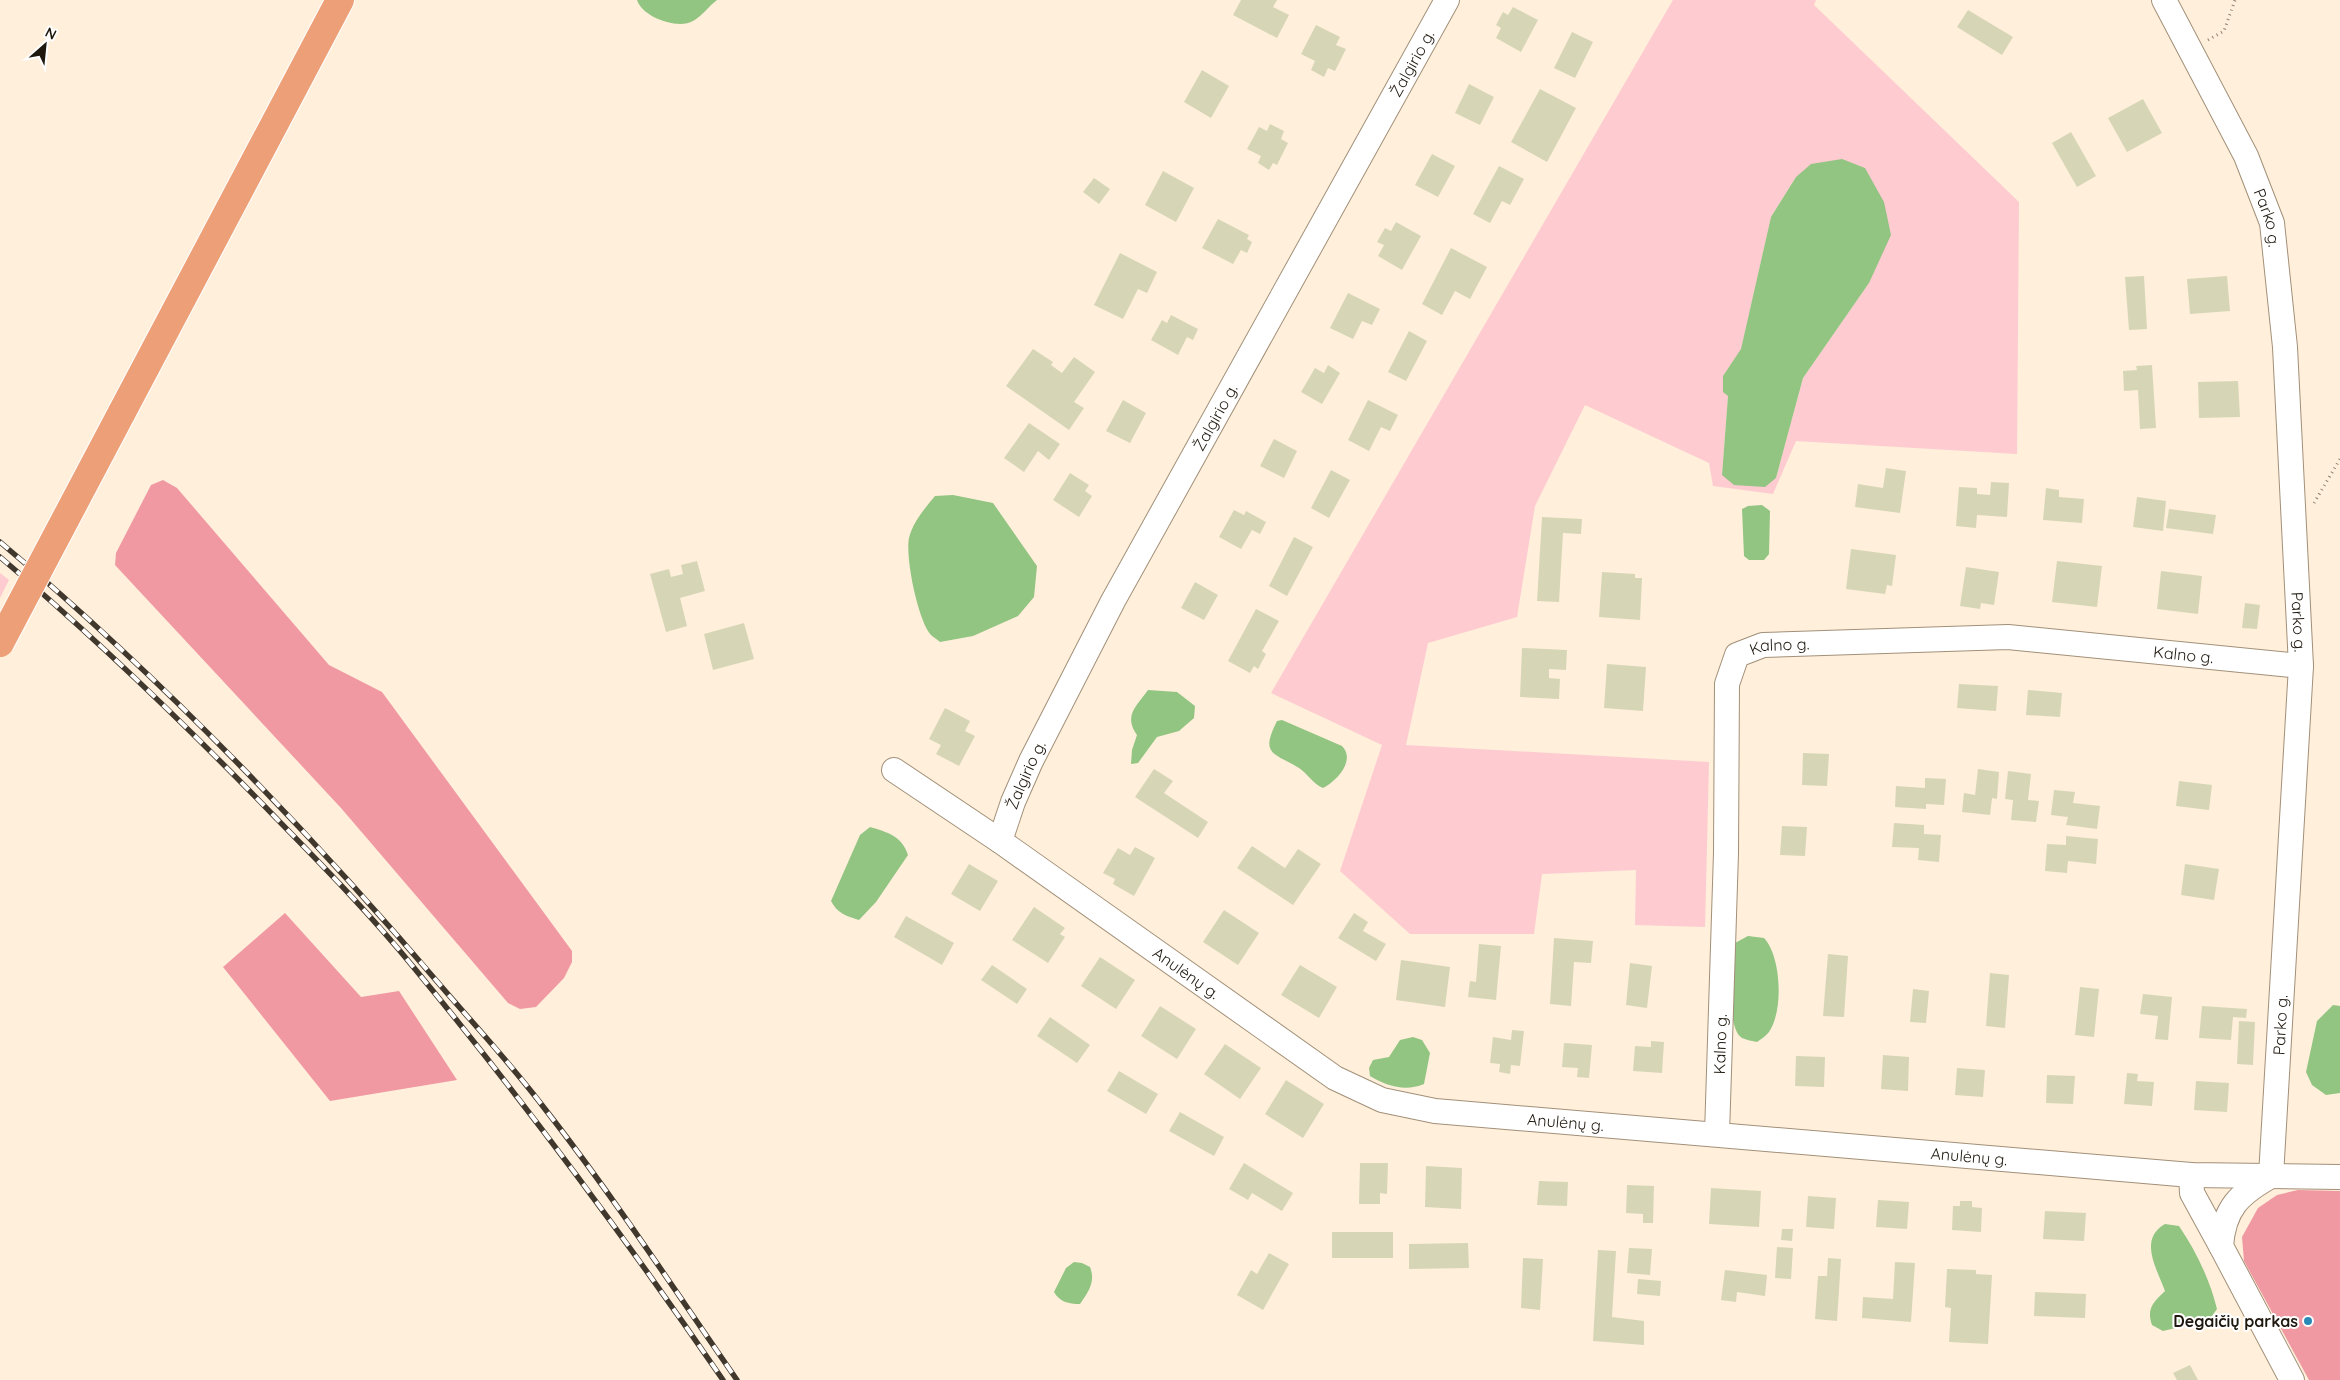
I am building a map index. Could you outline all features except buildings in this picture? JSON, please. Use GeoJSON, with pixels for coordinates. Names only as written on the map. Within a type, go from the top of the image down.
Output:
{"type":"FeatureCollection","features":[{"type":"Feature","properties":{"kind":"main road"},"geometry":{"type":"LineString","coordinates":[[0,643],[340,0]]}},
{"type":"Feature","properties":{"kind":"street","name":"Žalgirio g."},"geometry":{"type":"LineString","coordinates":[[1000,841],[1013,802],[1031,761],[1113,601],[1447,0]]}},
{"type":"Feature","properties":{"kind":"street","name":"Parko g."},"geometry":{"type":"LineString","coordinates":[[2164,0],[2246,156],[2272,223],[2286,347],[2302,666],[2271,1176]]}},
{"type":"Feature","properties":{"kind":"street","name":"Kalno g."},"geometry":{"type":"LineString","coordinates":[[1716,1134],[1726,853],[1727,684],[1737,655],[1763,645],[2008,637],[2302,666]]}},
{"type":"Feature","properties":{"kind":"street","name":"Anulėnų g."},"geometry":{"type":"LineString","coordinates":[[894,770],[1000,841],[1335,1078],[1382,1100],[1435,1111],[2191,1175],[2340,1177]]}},
{"type":"Feature","properties":{"kind":"street"},"geometry":{"type":"LineString","coordinates":[[2191,1175],[2192,1193],[2292,1380]]}},
{"type":"Feature","properties":{"kind":"street"},"geometry":{"type":"LineString","coordinates":[[2221,1246],[2223,1227],[2230,1210],[2239,1198],[2252,1187],[2271,1176]]}},
{"type":"Feature","properties":{"kind":"path"},"geometry":{"type":"LineString","coordinates":[[2191,51],[2224,31],[2236,0]]}},
{"type":"Feature","properties":{"kind":"path"},"geometry":{"type":"LineString","coordinates":[[2314,504],[2340,459]]}},
{"type":"Feature","properties":{"kind":"shaded area"},"geometry":{"type":"Polygon","coordinates":[[[637,0],[717,0],[693,21],[679,24],[661,20],[646,12],[637,0]]]}},
{"type":"Feature","properties":{"kind":"shaded area"},"geometry":{"type":"Polygon","coordinates":[[[1673,0],[1816,0],[1814,5],[2019,202],[2017,454],[1796,441],[1773,494],[1713,486],[1709,463],[1585,405],[1535,506],[1517,617],[1428,643],[1406,745],[1709,762],[1705,927],[1635,925],[1636,870],[1542,874],[1534,934],[1410,934],[1340,871],[1382,745],[1271,693],[1673,0]],[[1796,177],[1771,217],[1741,350],[1723,376],[1728,396],[1722,475],[1776,478],[1803,378],[1869,283],[1796,177]]]}},
{"type":"Feature","properties":{"kind":"shaded area"},"geometry":{"type":"Polygon","coordinates":[[[1842,159],[1865,168],[1884,202],[1891,235],[1869,283],[1803,378],[1776,478],[1765,487],[1734,485],[1722,475],[1728,396],[1723,392],[1723,376],[1741,349],[1771,217],[1796,177],[1811,164],[1842,159]]]}},
{"type":"Feature","properties":{"kind":"shaded area"},"geometry":{"type":"Polygon","coordinates":[[[163,480],[177,488],[329,665],[382,692],[572,951],[572,962],[564,978],[536,1007],[520,1009],[508,1003],[341,808],[115,565],[116,553],[151,485],[163,480]]]}},
{"type":"Feature","properties":{"kind":"shaded area"},"geometry":{"type":"Polygon","coordinates":[[[953,495],[993,503],[1037,566],[1034,597],[1018,616],[973,636],[940,642],[926,628],[917,603],[908,547],[909,538],[916,521],[935,496],[953,495]]]}},
{"type":"Feature","properties":{"kind":"shaded area"},"geometry":{"type":"Polygon","coordinates":[[[1762,505],[1770,511],[1769,554],[1764,560],[1749,560],[1744,556],[1742,509],[1748,506],[1762,505]]]}},
{"type":"Feature","properties":{"kind":"shaded area"},"geometry":{"type":"Polygon","coordinates":[[[0,573],[9,580],[0,598],[0,573]]]}},
{"type":"Feature","properties":{"kind":"shaded area"},"geometry":{"type":"Polygon","coordinates":[[[1148,690],[1177,692],[1195,706],[1194,718],[1179,731],[1157,737],[1138,763],[1131,764],[1132,750],[1137,735],[1131,722],[1131,716],[1148,690]]]}},
{"type":"Feature","properties":{"kind":"shaded area"},"geometry":{"type":"Polygon","coordinates":[[[1282,720],[1342,746],[1346,752],[1346,764],[1339,775],[1328,785],[1323,788],[1319,786],[1299,768],[1272,751],[1270,740],[1272,732],[1277,721],[1282,720]]]}},
{"type":"Feature","properties":{"kind":"shaded area"},"geometry":{"type":"Polygon","coordinates":[[[870,827],[888,833],[898,839],[908,855],[876,902],[859,920],[842,914],[831,901],[860,835],[870,827]]]}},
{"type":"Feature","properties":{"kind":"shaded area"},"geometry":{"type":"Polygon","coordinates":[[[285,913],[361,997],[399,991],[457,1080],[330,1101],[223,967],[285,913]]]}},
{"type":"Feature","properties":{"kind":"shaded area"},"geometry":{"type":"Polygon","coordinates":[[[1748,936],[1764,938],[1770,946],[1779,984],[1777,1011],[1774,1022],[1768,1033],[1757,1042],[1742,1038],[1737,1032],[1733,1021],[1731,994],[1735,943],[1748,936]]]}},
{"type":"Feature","properties":{"kind":"shaded area"},"geometry":{"type":"Polygon","coordinates":[[[2333,1005],[2340,1006],[2340,1093],[2326,1095],[2312,1085],[2306,1072],[2317,1021],[2333,1005]]]}},
{"type":"Feature","properties":{"kind":"shaded area"},"geometry":{"type":"Polygon","coordinates":[[[1413,1037],[1422,1040],[1430,1053],[1424,1084],[1410,1088],[1396,1087],[1370,1076],[1369,1068],[1373,1060],[1389,1057],[1400,1040],[1413,1037]]]}},
{"type":"Feature","properties":{"kind":"shaded area","name":"Degaičių parkas"},"geometry":{"type":"Polygon","coordinates":[[[2298,1190],[2340,1191],[2340,1380],[2309,1380],[2244,1261],[2242,1237],[2258,1208],[2277,1195],[2298,1190]]]}},
{"type":"Feature","properties":{"kind":"shaded area"},"geometry":{"type":"Polygon","coordinates":[[[2165,1224],[2179,1226],[2197,1256],[2217,1309],[2209,1320],[2163,1331],[2152,1325],[2150,1319],[2152,1306],[2165,1291],[2154,1264],[2151,1246],[2152,1238],[2157,1230],[2165,1224]]]}},
{"type":"Feature","properties":{"kind":"shaded area"},"geometry":{"type":"Polygon","coordinates":[[[1074,1262],[1090,1267],[1092,1272],[1092,1282],[1080,1304],[1065,1302],[1054,1292],[1066,1268],[1074,1262]]]}},
{"type":"Feature","properties":{"kind":"railway"},"geometry":{"type":"LineString","coordinates":[[0,542],[119,647],[177,702],[288,815],[395,933],[534,1094],[595,1175],[737,1380]]}},
{"type":"Feature","properties":{"kind":"railway"},"geometry":{"type":"LineString","coordinates":[[0,557],[72,620],[176,717],[348,892],[382,930],[456,1019],[535,1120],[612,1223],[723,1380]]}},
{"type":"Feature","properties":{"kind":"place","name":"Degaičių parkas"},"geometry":{"type":"Point","coordinates":[2308,1321]}}]}
